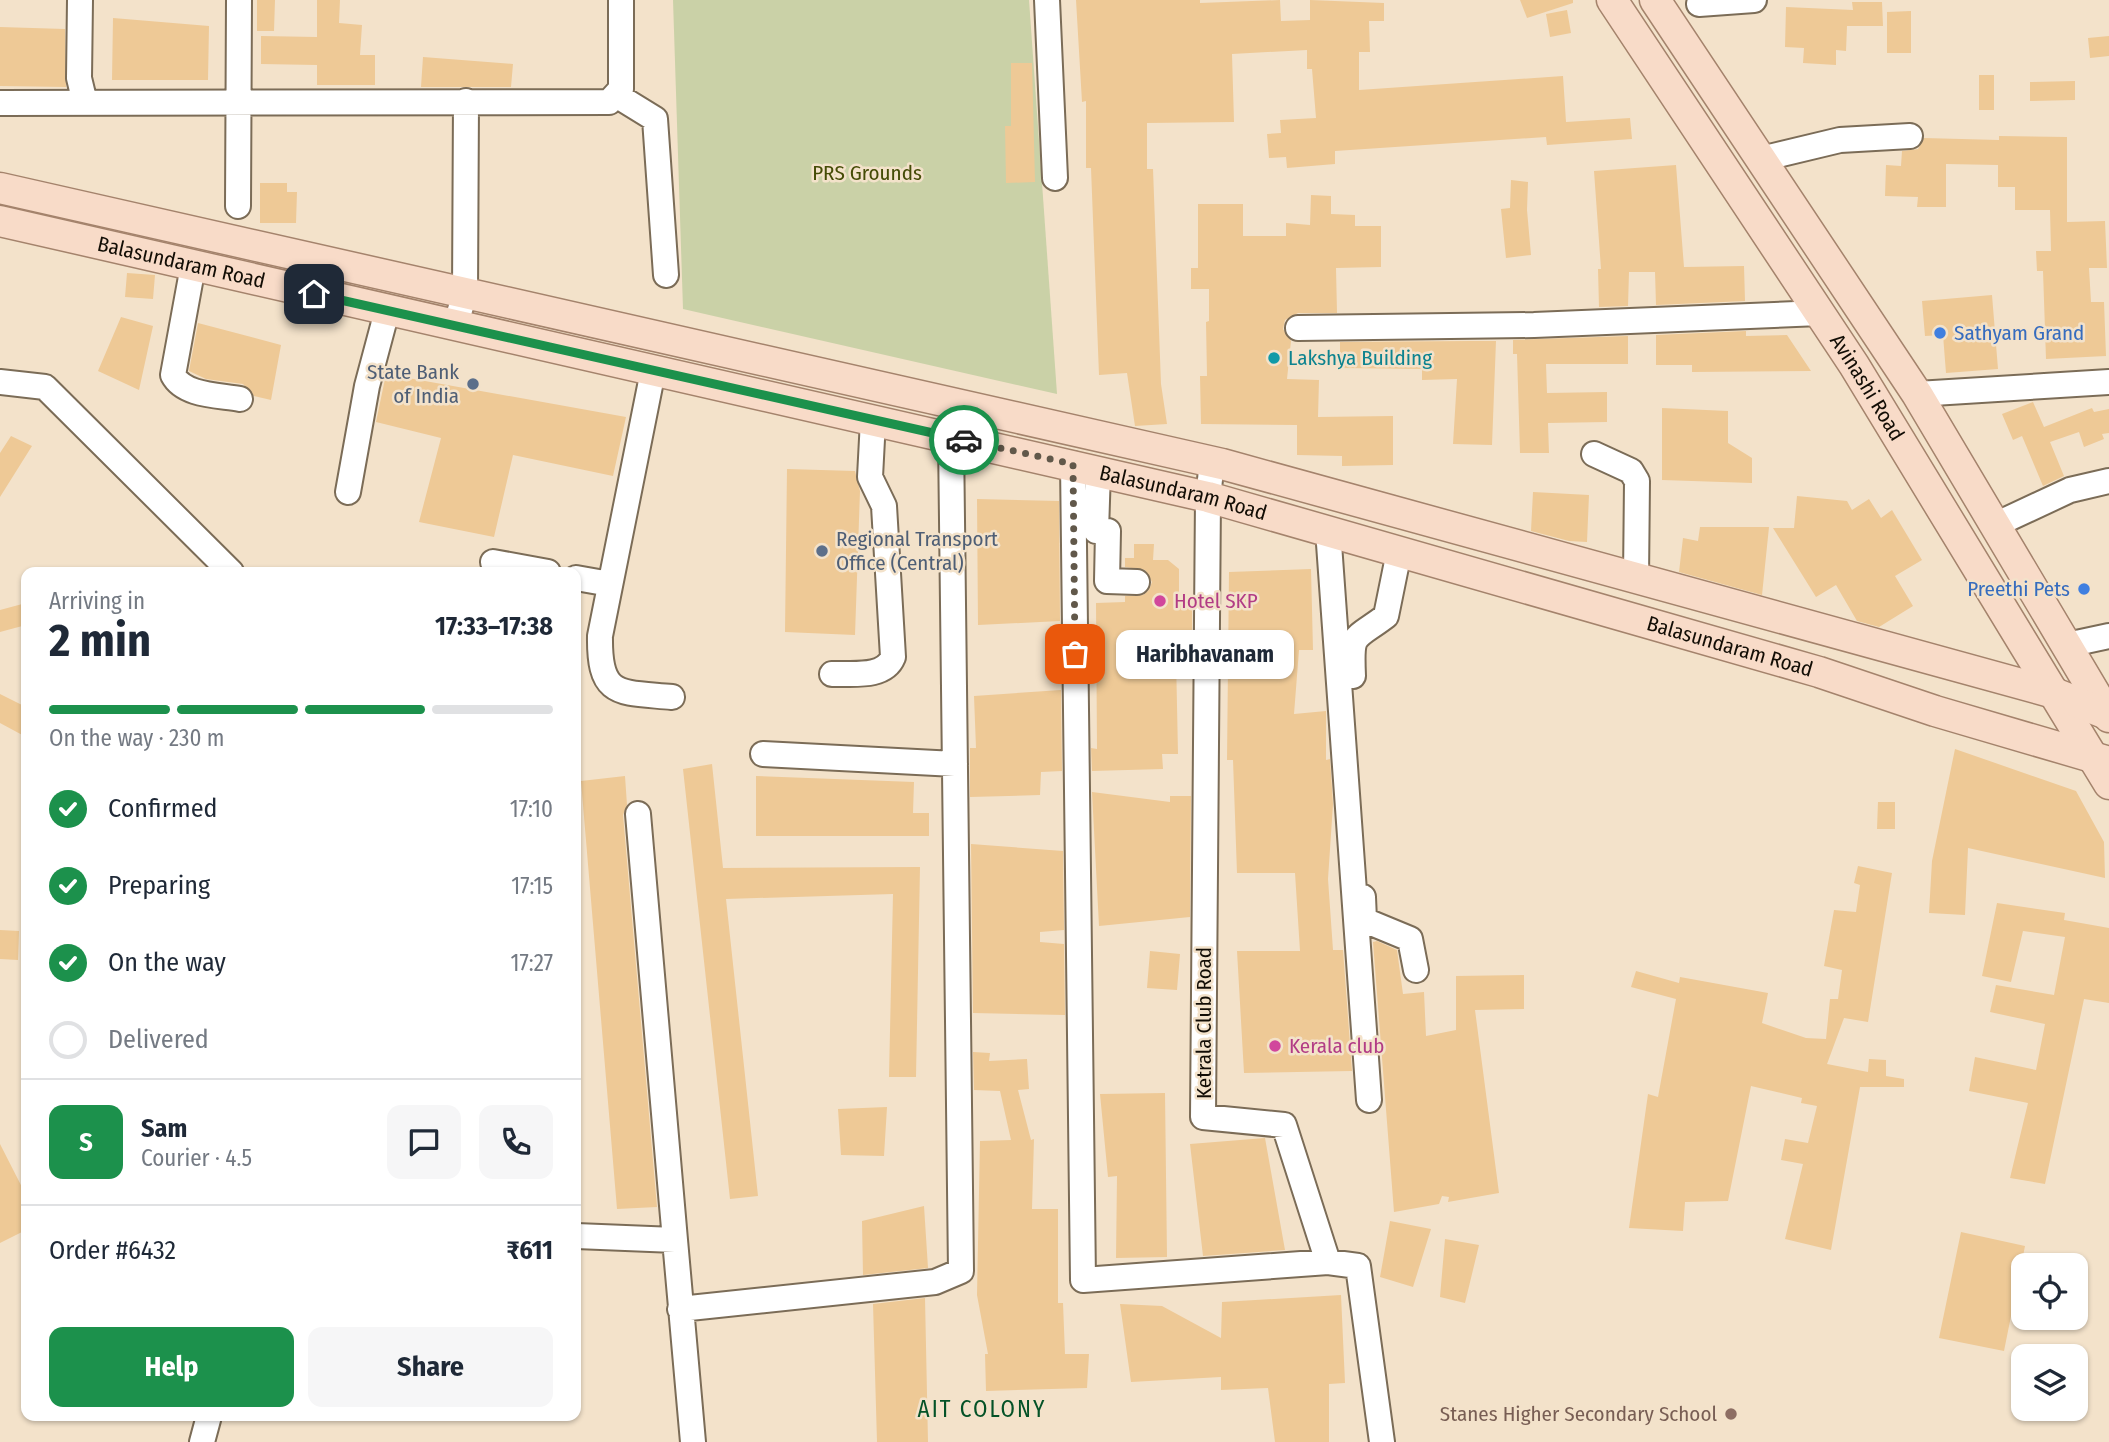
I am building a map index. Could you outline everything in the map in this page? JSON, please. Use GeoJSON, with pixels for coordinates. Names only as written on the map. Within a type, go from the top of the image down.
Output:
{"type":"FeatureCollection","features":[{"type":"Feature","properties":{"kind":"main road","name":"Avinashi Road"},"geometry":{"type":"LineString","coordinates":[[1612,0],[1820,313],[2054,693],[2101,760],[2109,784]]}},
{"type":"Feature","properties":{"kind":"main road","name":"Avinashi Road"},"geometry":{"type":"LineString","coordinates":[[1655,0],[1917,394],[2109,716]]}},
{"type":"Feature","properties":{"kind":"main road","name":"Balasundaram Road"},"geometry":{"type":"LineString","coordinates":[[0,187],[1212,462],[2054,693],[2109,716]]}},
{"type":"Feature","properties":{"kind":"main road","name":"Balasundaram Road"},"geometry":{"type":"LineString","coordinates":[[0,221],[1208,496],[1819,672],[1935,711],[2101,760]]}},
{"type":"Feature","properties":{"kind":"main road"},"geometry":{"type":"LineString","coordinates":[[878,421],[889,388]]}},
{"type":"Feature","properties":{"kind":"street"},"geometry":{"type":"LineString","coordinates":[[80,0],[79,78],[85,103]]}},
{"type":"Feature","properties":{"kind":"street"},"geometry":{"type":"LineString","coordinates":[[238,206],[239,0]]}},
{"type":"Feature","properties":{"kind":"street"},"geometry":{"type":"LineString","coordinates":[[0,103],[609,102],[621,89],[621,0]]}},
{"type":"Feature","properties":{"kind":"street"},"geometry":{"type":"LineString","coordinates":[[1047,0],[1055,178]]}},
{"type":"Feature","properties":{"kind":"street"},"geometry":{"type":"LineString","coordinates":[[1699,4],[1754,0]]}},
{"type":"Feature","properties":{"kind":"street"},"geometry":{"type":"LineString","coordinates":[[615,95],[655,119],[666,275]]}},
{"type":"Feature","properties":{"kind":"street"},"geometry":{"type":"LineString","coordinates":[[455,326],[465,294],[466,101]]}},
{"type":"Feature","properties":{"kind":"street"},"geometry":{"type":"LineString","coordinates":[[1760,159],[1840,140],[1910,136]]}},
{"type":"Feature","properties":{"kind":"street"},"geometry":{"type":"LineString","coordinates":[[193,266],[173,375],[178,384],[192,390],[240,399]]}},
{"type":"Feature","properties":{"kind":"street"},"geometry":{"type":"LineString","coordinates":[[348,492],[367,386],[387,311]]}},
{"type":"Feature","properties":{"kind":"street"},"geometry":{"type":"LineString","coordinates":[[1298,328],[1534,325],[1820,313]]}},
{"type":"Feature","properties":{"kind":"street"},"geometry":{"type":"LineString","coordinates":[[653,371],[600,636],[599,664],[603,678],[616,689],[672,697]]}},
{"type":"Feature","properties":{"kind":"street"},"geometry":{"type":"LineString","coordinates":[[0,382],[45,387],[227,567]]}},
{"type":"Feature","properties":{"kind":"street"},"geometry":{"type":"LineString","coordinates":[[1917,394],[2109,382]]}},
{"type":"Feature","properties":{"kind":"street"},"geometry":{"type":"LineString","coordinates":[[832,674],[874,672],[886,668],[892,657],[884,506],[870,477],[878,421]]}},
{"type":"Feature","properties":{"kind":"street"},"geometry":{"type":"LineString","coordinates":[[680,1309],[935,1282],[961,1271],[951,437]]}},
{"type":"Feature","properties":{"kind":"street"},"geometry":{"type":"LineString","coordinates":[[1594,453],[1631,471],[1637,481],[1636,579]]}},
{"type":"Feature","properties":{"kind":"street"},"geometry":{"type":"LineString","coordinates":[[1208,496],[1212,462]]}},
{"type":"Feature","properties":{"kind":"street"},"geometry":{"type":"LineString","coordinates":[[1085,467],[1096,531],[1108,531],[1107,581],[1137,582]]}},
{"type":"Feature","properties":{"kind":"street"},"geometry":{"type":"LineString","coordinates":[[1085,467],[1083,1280],[1328,1262],[1358,1266],[1382,1442]]}},
{"type":"Feature","properties":{"kind":"street"},"geometry":{"type":"LineString","coordinates":[[1995,525],[2070,490],[2109,481]]}},
{"type":"Feature","properties":{"kind":"street","name":"Ketrala Club Road"},"geometry":{"type":"LineString","coordinates":[[1208,496],[1203,1117],[1284,1125],[1328,1262]]}},
{"type":"Feature","properties":{"kind":"street"},"geometry":{"type":"LineString","coordinates":[[1328,530],[1369,1101]]}},
{"type":"Feature","properties":{"kind":"street"},"geometry":{"type":"LineString","coordinates":[[1399,552],[1386,616],[1358,632],[1352,645],[1359,846],[1364,920],[1410,939],[1416,970]]}},
{"type":"Feature","properties":{"kind":"street"},"geometry":{"type":"LineString","coordinates":[[493,562],[520,567]]}},
{"type":"Feature","properties":{"kind":"street"},"geometry":{"type":"LineString","coordinates":[[581,579],[610,584]]}},
{"type":"Feature","properties":{"kind":"street"},"geometry":{"type":"LineString","coordinates":[[2067,645],[2109,636]]}},
{"type":"Feature","properties":{"kind":"street"},"geometry":{"type":"LineString","coordinates":[[763,754],[955,764]]}},
{"type":"Feature","properties":{"kind":"street"},"geometry":{"type":"LineString","coordinates":[[638,814],[693,1442]]}},
{"type":"Feature","properties":{"kind":"street"},"geometry":{"type":"LineString","coordinates":[[581,1237],[675,1240]]}},
{"type":"Feature","properties":{"kind":"street"},"geometry":{"type":"LineString","coordinates":[[202,1442],[208,1421]]}},
{"type":"Feature","properties":{"kind":"green space","name":"PRS Grounds"},"geometry":{"type":"Polygon","coordinates":[[[673,0],[1029,0],[1057,394],[683,309],[673,0]]]}},
{"type":"Feature","properties":{"kind":"building"},"geometry":{"type":"Polygon","coordinates":[[[257,0],[275,0],[274,31],[257,31],[257,0]]]}},
{"type":"Feature","properties":{"kind":"building"},"geometry":{"type":"Polygon","coordinates":[[[317,0],[340,0],[339,23],[362,25],[360,55],[375,55],[375,85],[317,85],[317,65],[261,64],[261,36],[317,37],[317,0]]]}},
{"type":"Feature","properties":{"kind":"building"},"geometry":{"type":"Polygon","coordinates":[[[1076,0],[1200,0],[1200,3],[1280,0],[1281,21],[1310,20],[1310,0],[1384,3],[1384,21],[1369,21],[1370,52],[1359,52],[1359,90],[1563,76],[1566,122],[1630,118],[1632,139],[1547,145],[1546,137],[1335,151],[1335,164],[1287,168],[1286,157],[1269,158],[1267,134],[1281,133],[1280,120],[1316,118],[1312,69],[1307,69],[1307,50],[1232,54],[1234,122],[1147,123],[1147,169],[1153,169],[1161,384],[1167,424],[1135,426],[1127,373],[1099,375],[1091,168],[1086,168],[1086,101],[1082,102],[1076,0]]]}},
{"type":"Feature","properties":{"kind":"building"},"geometry":{"type":"Polygon","coordinates":[[[1520,0],[1573,0],[1573,3],[1527,18],[1520,0]]]}},
{"type":"Feature","properties":{"kind":"building"},"geometry":{"type":"Polygon","coordinates":[[[1852,2],[1882,2],[1883,26],[1847,26],[1846,51],[1836,50],[1836,65],[1803,63],[1804,48],[1785,47],[1786,7],[1853,10],[1852,2]]]}},
{"type":"Feature","properties":{"kind":"building"},"geometry":{"type":"Polygon","coordinates":[[[1567,10],[1571,33],[1550,37],[1546,14],[1567,10]]]}},
{"type":"Feature","properties":{"kind":"building"},"geometry":{"type":"Polygon","coordinates":[[[1911,11],[1911,53],[1887,53],[1887,12],[1911,11]]]}},
{"type":"Feature","properties":{"kind":"building"},"geometry":{"type":"Polygon","coordinates":[[[113,18],[209,26],[208,80],[112,80],[113,18]]]}},
{"type":"Feature","properties":{"kind":"building"},"geometry":{"type":"Polygon","coordinates":[[[0,27],[65,29],[66,87],[0,86],[0,27]]]}},
{"type":"Feature","properties":{"kind":"building"},"geometry":{"type":"Polygon","coordinates":[[[2109,36],[2109,56],[2090,58],[2088,38],[2109,36]]]}},
{"type":"Feature","properties":{"kind":"building"},"geometry":{"type":"Polygon","coordinates":[[[423,57],[513,64],[511,87],[421,87],[423,57]]]}},
{"type":"Feature","properties":{"kind":"building"},"geometry":{"type":"Polygon","coordinates":[[[1011,63],[1032,63],[1035,182],[1006,183],[1005,126],[1011,126],[1011,63]]]}},
{"type":"Feature","properties":{"kind":"building"},"geometry":{"type":"Polygon","coordinates":[[[1979,75],[1994,75],[1994,110],[1979,110],[1979,75]]]}},
{"type":"Feature","properties":{"kind":"building"},"geometry":{"type":"Polygon","coordinates":[[[2075,81],[2075,100],[2030,101],[2030,82],[2075,81]]]}},
{"type":"Feature","properties":{"kind":"building"},"geometry":{"type":"Polygon","coordinates":[[[1999,136],[2067,137],[2067,222],[2105,221],[2107,268],[2089,268],[2091,302],[2104,302],[2106,356],[2046,359],[2043,271],[2037,271],[2036,251],[2051,251],[2050,210],[2015,210],[2015,187],[1998,187],[1998,165],[1946,164],[1946,207],[1917,207],[1918,197],[1885,196],[1886,165],[1901,166],[1902,151],[1918,149],[1924,138],[1999,140],[1999,136]]]}},
{"type":"Feature","properties":{"kind":"building"},"geometry":{"type":"Polygon","coordinates":[[[1676,165],[1684,267],[1744,266],[1745,301],[1656,305],[1655,272],[1629,272],[1628,306],[1599,307],[1598,269],[1601,269],[1594,171],[1676,165]]]}},
{"type":"Feature","properties":{"kind":"building"},"geometry":{"type":"Polygon","coordinates":[[[1511,180],[1528,182],[1527,210],[1531,255],[1506,258],[1501,209],[1510,208],[1511,180]]]}},
{"type":"Feature","properties":{"kind":"building"},"geometry":{"type":"Polygon","coordinates":[[[260,183],[287,183],[287,192],[297,192],[296,223],[260,223],[260,183]]]}},
{"type":"Feature","properties":{"kind":"building"},"geometry":{"type":"Polygon","coordinates":[[[1311,195],[1331,196],[1331,214],[1355,215],[1355,226],[1381,226],[1381,267],[1336,268],[1337,313],[1298,313],[1285,320],[1283,329],[1291,341],[1287,379],[1319,380],[1318,417],[1393,416],[1393,465],[1342,466],[1342,456],[1297,455],[1297,425],[1201,424],[1200,376],[1207,376],[1206,322],[1209,321],[1209,289],[1191,289],[1191,268],[1198,268],[1198,204],[1243,204],[1243,236],[1286,236],[1286,223],[1310,225],[1311,195]]]}},
{"type":"Feature","properties":{"kind":"building"},"geometry":{"type":"Polygon","coordinates":[[[127,273],[155,275],[153,299],[125,297],[127,273]]]}},
{"type":"Feature","properties":{"kind":"building"},"geometry":{"type":"Polygon","coordinates":[[[1992,295],[1998,369],[1946,373],[1943,335],[1925,336],[1922,301],[1992,295]]]}},
{"type":"Feature","properties":{"kind":"building"},"geometry":{"type":"Polygon","coordinates":[[[121,317],[153,326],[139,390],[98,371],[121,317]]]}},
{"type":"Feature","properties":{"kind":"building"},"geometry":{"type":"Polygon","coordinates":[[[198,323],[281,345],[271,400],[254,396],[243,384],[206,379],[189,371],[198,323]]]}},
{"type":"Feature","properties":{"kind":"building"},"geometry":{"type":"Polygon","coordinates":[[[1746,331],[1746,336],[1787,335],[1811,371],[1692,372],[1692,365],[1656,365],[1656,335],[1746,331]]]}},
{"type":"Feature","properties":{"kind":"building"},"geometry":{"type":"Polygon","coordinates":[[[1628,336],[1628,364],[1546,364],[1547,393],[1607,392],[1607,422],[1548,423],[1549,453],[1520,453],[1517,354],[1513,354],[1513,340],[1628,336]]]}},
{"type":"Feature","properties":{"kind":"building"},"geometry":{"type":"Polygon","coordinates":[[[1496,341],[1492,445],[1453,444],[1457,379],[1422,380],[1422,369],[1340,368],[1340,342],[1496,341]]]}},
{"type":"Feature","properties":{"kind":"building"},"geometry":{"type":"Polygon","coordinates":[[[386,374],[626,417],[613,476],[513,455],[494,537],[419,522],[441,438],[376,422],[386,374]]]}},
{"type":"Feature","properties":{"kind":"building"},"geometry":{"type":"Polygon","coordinates":[[[2033,402],[2044,427],[2092,408],[2094,412],[2109,409],[2109,433],[2102,434],[2104,439],[2084,447],[2079,432],[2050,442],[2064,476],[2043,486],[2022,436],[2013,440],[2002,414],[2033,402]]]}},
{"type":"Feature","properties":{"kind":"building"},"geometry":{"type":"Polygon","coordinates":[[[1662,408],[1728,411],[1728,443],[1752,458],[1752,483],[1662,480],[1662,408]]]}},
{"type":"Feature","properties":{"kind":"building"},"geometry":{"type":"Polygon","coordinates":[[[11,436],[32,446],[0,497],[0,453],[11,436]]]}},
{"type":"Feature","properties":{"kind":"building","name":"Regional Transport Office (Central)"},"geometry":{"type":"Polygon","coordinates":[[[787,469],[855,471],[860,491],[855,635],[785,632],[787,469]]]}},
{"type":"Feature","properties":{"kind":"building"},"geometry":{"type":"Polygon","coordinates":[[[1533,492],[1589,495],[1587,542],[1569,541],[1531,531],[1533,492]]]}},
{"type":"Feature","properties":{"kind":"building"},"geometry":{"type":"Polygon","coordinates":[[[1797,496],[1847,501],[1852,510],[1869,499],[1881,518],[1892,510],[1922,560],[1895,576],[1913,606],[1879,627],[1857,621],[1836,585],[1816,597],[1773,528],[1794,528],[1797,496]]]}},
{"type":"Feature","properties":{"kind":"building"},"geometry":{"type":"Polygon","coordinates":[[[977,499],[1059,501],[1060,621],[978,625],[977,499]]]}},
{"type":"Feature","properties":{"kind":"building"},"geometry":{"type":"Polygon","coordinates":[[[1700,527],[1769,527],[1762,595],[1679,572],[1683,538],[1698,541],[1700,527]]]}},
{"type":"Feature","properties":{"kind":"building"},"geometry":{"type":"Polygon","coordinates":[[[1134,544],[1154,544],[1153,560],[1168,560],[1179,569],[1179,599],[1192,599],[1192,657],[1176,657],[1178,754],[1162,754],[1163,769],[1092,771],[1091,748],[1097,749],[1096,603],[1125,602],[1125,596],[1143,595],[1149,590],[1152,582],[1145,570],[1125,567],[1125,558],[1134,558],[1134,544]]]}},
{"type":"Feature","properties":{"kind":"building"},"geometry":{"type":"Polygon","coordinates":[[[1311,569],[1313,650],[1299,650],[1294,714],[1326,711],[1326,760],[1330,759],[1333,804],[1328,879],[1333,950],[1343,950],[1352,1071],[1244,1073],[1237,951],[1300,951],[1295,873],[1237,873],[1233,760],[1227,760],[1229,572],[1311,569]]]}},
{"type":"Feature","properties":{"kind":"building"},"geometry":{"type":"Polygon","coordinates":[[[21,604],[21,626],[0,632],[0,610],[21,604]]]}},
{"type":"Feature","properties":{"kind":"building"},"geometry":{"type":"Polygon","coordinates":[[[1061,690],[1062,771],[1041,772],[1040,795],[970,797],[970,748],[976,748],[974,696],[1061,690]]]}},
{"type":"Feature","properties":{"kind":"building"},"geometry":{"type":"Polygon","coordinates":[[[0,694],[21,704],[21,734],[0,723],[0,694]]]}},
{"type":"Feature","properties":{"kind":"building"},"geometry":{"type":"Polygon","coordinates":[[[1955,749],[2076,791],[2104,842],[2105,878],[1968,848],[1965,915],[1929,913],[1932,861],[1955,749]]]}},
{"type":"Feature","properties":{"kind":"building"},"geometry":{"type":"Polygon","coordinates":[[[712,764],[723,868],[920,867],[916,1077],[889,1077],[893,894],[726,899],[758,1196],[730,1199],[683,769],[712,764]]]}},
{"type":"Feature","properties":{"kind":"building"},"geometry":{"type":"Polygon","coordinates":[[[625,776],[627,805],[623,815],[657,1207],[617,1209],[581,781],[625,776]]]}},
{"type":"Feature","properties":{"kind":"building"},"geometry":{"type":"Polygon","coordinates":[[[756,776],[914,782],[913,813],[929,813],[929,836],[756,836],[756,776]]]}},
{"type":"Feature","properties":{"kind":"building"},"geometry":{"type":"Polygon","coordinates":[[[1092,792],[1170,802],[1170,796],[1191,796],[1190,917],[1099,926],[1092,792]]]}},
{"type":"Feature","properties":{"kind":"building"},"geometry":{"type":"Polygon","coordinates":[[[1878,802],[1895,802],[1895,829],[1877,829],[1878,802]]]}},
{"type":"Feature","properties":{"kind":"building"},"geometry":{"type":"Polygon","coordinates":[[[971,844],[1063,851],[1064,930],[1040,932],[1040,942],[1064,944],[1065,1015],[973,1013],[971,844]]]}},
{"type":"Feature","properties":{"kind":"building"},"geometry":{"type":"Polygon","coordinates":[[[1858,866],[1892,873],[1868,1022],[1844,1018],[1827,1064],[1868,1072],[1869,1059],[1886,1060],[1886,1076],[1904,1079],[1904,1087],[1860,1087],[1831,1250],[1785,1239],[1803,1164],[1781,1160],[1785,1139],[1808,1143],[1817,1106],[1801,1103],[1802,1098],[1751,1086],[1728,1201],[1685,1202],[1683,1231],[1629,1228],[1648,1094],[1658,1097],[1676,999],[1631,987],[1636,971],[1679,983],[1680,977],[1768,993],[1762,1023],[1806,1038],[1826,1039],[1830,999],[1838,999],[1842,970],[1824,966],[1834,910],[1856,912],[1860,885],[1854,883],[1858,866]]]}},
{"type":"Feature","properties":{"kind":"building"},"geometry":{"type":"Polygon","coordinates":[[[1997,903],[2065,913],[2064,920],[2109,928],[2109,1003],[2084,999],[2045,1184],[2010,1178],[2028,1103],[1969,1091],[1975,1057],[2036,1070],[2045,1024],[1990,1012],[1996,985],[2054,995],[2065,937],[2023,931],[2011,982],[1982,976],[1997,903]]]}},
{"type":"Feature","properties":{"kind":"building"},"geometry":{"type":"Polygon","coordinates":[[[0,930],[19,931],[18,960],[0,959],[0,930]]]}},
{"type":"Feature","properties":{"kind":"building"},"geometry":{"type":"Polygon","coordinates":[[[1377,941],[1397,950],[1403,994],[1424,992],[1426,1036],[1456,1030],[1456,976],[1524,975],[1524,1009],[1475,1010],[1499,1193],[1448,1202],[1449,1197],[1442,1196],[1439,1204],[1394,1212],[1373,942],[1377,941]]]}},
{"type":"Feature","properties":{"kind":"building"},"geometry":{"type":"Polygon","coordinates":[[[1150,951],[1180,954],[1177,990],[1147,988],[1150,951]]]}},
{"type":"Feature","properties":{"kind":"building"},"geometry":{"type":"Polygon","coordinates":[[[973,1052],[990,1053],[989,1061],[1027,1059],[1029,1089],[1018,1090],[1031,1140],[1034,1139],[1032,1209],[1058,1209],[1058,1303],[1063,1303],[1065,1354],[1089,1354],[1087,1388],[986,1391],[985,1354],[988,1354],[977,1295],[980,1141],[1011,1140],[1000,1091],[974,1090],[973,1052]]]}},
{"type":"Feature","properties":{"kind":"building"},"geometry":{"type":"Polygon","coordinates":[[[1165,1093],[1167,1257],[1116,1258],[1117,1176],[1108,1177],[1100,1094],[1165,1093]]]}},
{"type":"Feature","properties":{"kind":"building"},"geometry":{"type":"Polygon","coordinates":[[[887,1107],[884,1156],[841,1155],[838,1109],[887,1107]]]}},
{"type":"Feature","properties":{"kind":"building"},"geometry":{"type":"Polygon","coordinates":[[[1265,1138],[1285,1250],[1203,1256],[1190,1144],[1265,1138]]]}},
{"type":"Feature","properties":{"kind":"building"},"geometry":{"type":"Polygon","coordinates":[[[0,1144],[21,1185],[21,1232],[0,1243],[0,1144]]]}},
{"type":"Feature","properties":{"kind":"building"},"geometry":{"type":"Polygon","coordinates":[[[924,1206],[928,1268],[863,1275],[862,1221],[924,1206]]]}},
{"type":"Feature","properties":{"kind":"building"},"geometry":{"type":"Polygon","coordinates":[[[1390,1221],[1431,1229],[1413,1287],[1380,1277],[1390,1221]]]}},
{"type":"Feature","properties":{"kind":"building"},"geometry":{"type":"Polygon","coordinates":[[[1961,1232],[2025,1246],[2024,1253],[2011,1253],[2011,1316],[2004,1351],[1939,1338],[1961,1232]]]}},
{"type":"Feature","properties":{"kind":"building"},"geometry":{"type":"Polygon","coordinates":[[[1445,1239],[1479,1245],[1465,1303],[1440,1297],[1445,1239]]]}},
{"type":"Feature","properties":{"kind":"building"},"geometry":{"type":"Polygon","coordinates":[[[1341,1295],[1345,1383],[1329,1384],[1329,1442],[1275,1442],[1268,1388],[1221,1390],[1221,1377],[1131,1382],[1120,1304],[1162,1306],[1221,1338],[1222,1302],[1341,1295]]]}},
{"type":"Feature","properties":{"kind":"building"},"geometry":{"type":"Polygon","coordinates":[[[925,1298],[928,1442],[877,1442],[873,1304],[925,1298]]]}},
{"type":"Feature","properties":{"kind":"way so far"},"geometry":{"type":"LineString","coordinates":[[964,440],[1073,464],[1075,654]]}},
{"type":"Feature","properties":{"kind":"place","name":"Sathyam Grand"},"geometry":{"type":"Point","coordinates":[1940,333]}},
{"type":"Feature","properties":{"kind":"place","name":"Lakshya Building"},"geometry":{"type":"Point","coordinates":[1274,358]}},
{"type":"Feature","properties":{"kind":"place","name":"State Bank of India"},"geometry":{"type":"Point","coordinates":[473,384]}},
{"type":"Feature","properties":{"kind":"place","name":"Regional Transport Office (Central)"},"geometry":{"type":"Point","coordinates":[822,551]}},
{"type":"Feature","properties":{"kind":"place","name":"Preethi Pets"},"geometry":{"type":"Point","coordinates":[2084,589]}},
{"type":"Feature","properties":{"kind":"place","name":"Hotel SKP"},"geometry":{"type":"Point","coordinates":[1160,601]}},
{"type":"Feature","properties":{"kind":"place","name":"Haribhavanam"},"geometry":{"type":"Point","coordinates":[1075,654]}},
{"type":"Feature","properties":{"kind":"place","name":"Kerala club"},"geometry":{"type":"Point","coordinates":[1275,1046]}},
{"type":"Feature","properties":{"kind":"place","name":"Stanes Higher Secondary School"},"geometry":{"type":"Point","coordinates":[1731,1414]}},
{"type":"Feature","properties":{"kind":"district","name":"AIT COLONY"},"geometry":{"type":"Point","coordinates":[982,1409]}},
{"type":"Feature","properties":{"kind":"route"},"geometry":{"type":"LineString","coordinates":[[314,294],[964,440]]}}]}
